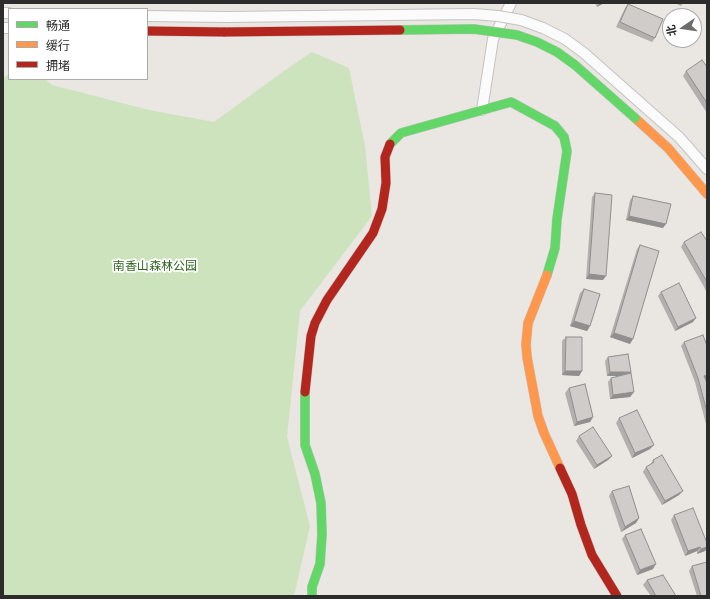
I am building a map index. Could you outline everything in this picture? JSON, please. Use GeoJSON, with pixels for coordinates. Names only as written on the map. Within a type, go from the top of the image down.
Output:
{"type":"FeatureCollection","features":[{"type":"Feature","properties":{"kind":"street"},"geometry":{"type":"LineString","coordinates":[[482,110],[493,39],[511,3]]}},
{"type":"Feature","properties":{"kind":"street"},"geometry":{"type":"LineString","coordinates":[[148,16],[226,17],[474,14],[521,20],[543,28],[584,53],[679,137],[707,169]]}},
{"type":"Feature","properties":{"kind":"street"},"geometry":{"type":"LineString","coordinates":[[148,31],[226,32],[474,29],[496,31],[538,42],[563,56],[575,65],[635,118],[668,148],[707,194]]}},
{"type":"Feature","properties":{"kind":"street"},"geometry":{"type":"LineString","coordinates":[[312,596],[312,587],[320,564],[322,534],[320,504],[314,474],[305,445],[304,401],[315,323],[327,300],[373,233],[382,209],[386,183],[385,157],[390,144],[401,134],[511,102],[555,126],[564,137],[567,151],[557,219],[555,248],[547,276],[535,302],[528,323],[526,344],[527,357],[538,416],[544,433],[572,494],[585,541],[617,596]]}},
{"type":"Feature","properties":{"kind":"green space","name":"南香山森林公园"},"geometry":{"type":"Polygon","coordinates":[[[312,52],[349,68],[365,146],[372,216],[300,311],[287,437],[310,526],[294,596],[3,596],[3,78],[8,75],[8,80],[46,80],[52,85],[149,110],[214,122],[312,52]]]}},
{"type":"Feature","properties":{"kind":"building"},"geometry":{"type":"Polygon","coordinates":[[[628,4],[662,19],[655,38],[620,22],[628,4]]]}},
{"type":"Feature","properties":{"kind":"building"},"geometry":{"type":"Polygon","coordinates":[[[702,60],[707,67],[707,103],[686,71],[702,60]]]}},
{"type":"Feature","properties":{"kind":"building"},"geometry":{"type":"Polygon","coordinates":[[[595,193],[612,195],[606,276],[589,274],[595,193]]]}},
{"type":"Feature","properties":{"kind":"building"},"geometry":{"type":"Polygon","coordinates":[[[633,196],[671,204],[666,224],[629,216],[633,196]]]}},
{"type":"Feature","properties":{"kind":"building"},"geometry":{"type":"Polygon","coordinates":[[[701,232],[707,241],[707,282],[684,242],[701,232]]]}},
{"type":"Feature","properties":{"kind":"building"},"geometry":{"type":"Polygon","coordinates":[[[640,245],[659,251],[633,339],[614,333],[640,245]]]}},
{"type":"Feature","properties":{"kind":"building"},"geometry":{"type":"Polygon","coordinates":[[[679,283],[696,318],[678,327],[661,292],[679,283]]]}},
{"type":"Feature","properties":{"kind":"building"},"geometry":{"type":"Polygon","coordinates":[[[584,289],[600,294],[590,326],[574,321],[584,289]]]}},
{"type":"Feature","properties":{"kind":"building"},"geometry":{"type":"Polygon","coordinates":[[[703,335],[707,346],[707,375],[704,376],[707,383],[707,412],[698,378],[684,342],[703,335]]]}},
{"type":"Feature","properties":{"kind":"building"},"geometry":{"type":"Polygon","coordinates":[[[566,337],[582,337],[582,371],[565,371],[566,337]]]}},
{"type":"Feature","properties":{"kind":"building"},"geometry":{"type":"Polygon","coordinates":[[[628,354],[631,372],[610,372],[608,357],[628,354]]]}},
{"type":"Feature","properties":{"kind":"building"},"geometry":{"type":"Polygon","coordinates":[[[631,373],[634,392],[613,395],[611,378],[631,373]]]}},
{"type":"Feature","properties":{"kind":"building"},"geometry":{"type":"Polygon","coordinates":[[[585,384],[593,417],[577,422],[569,388],[585,384]]]}},
{"type":"Feature","properties":{"kind":"building"},"geometry":{"type":"Polygon","coordinates":[[[637,410],[654,445],[635,453],[619,418],[637,410]]]}},
{"type":"Feature","properties":{"kind":"building"},"geometry":{"type":"Polygon","coordinates":[[[593,427],[612,456],[597,465],[579,436],[593,427]]]}},
{"type":"Feature","properties":{"kind":"building"},"geometry":{"type":"Polygon","coordinates":[[[662,455],[683,491],[665,501],[646,467],[654,462],[653,460],[662,455]]]}},
{"type":"Feature","properties":{"kind":"building"},"geometry":{"type":"Polygon","coordinates":[[[629,486],[639,518],[625,527],[612,491],[629,486]]]}},
{"type":"Feature","properties":{"kind":"building"},"geometry":{"type":"Polygon","coordinates":[[[693,508],[707,543],[707,547],[701,549],[700,547],[688,551],[674,515],[693,508]]]}},
{"type":"Feature","properties":{"kind":"building"},"geometry":{"type":"Polygon","coordinates":[[[641,529],[656,564],[640,570],[625,535],[641,529]]]}},
{"type":"Feature","properties":{"kind":"building"},"geometry":{"type":"Polygon","coordinates":[[[707,562],[707,596],[701,596],[692,566],[707,562]]]}},
{"type":"Feature","properties":{"kind":"building"},"geometry":{"type":"Polygon","coordinates":[[[663,575],[676,596],[656,596],[647,580],[663,575]]]}},
{"type":"Feature","properties":{"kind":"traffic: fast"},"geometry":{"type":"LineString","coordinates":[[400,30],[474,29],[517,35],[537,42],[557,52],[575,65],[635,118]]}},
{"type":"Feature","properties":{"kind":"traffic: fast"},"geometry":{"type":"LineString","coordinates":[[390,144],[401,133],[511,102],[555,126],[564,137],[567,151],[557,219],[555,248],[547,275]]}},
{"type":"Feature","properties":{"kind":"traffic: fast"},"geometry":{"type":"LineString","coordinates":[[305,392],[305,445],[315,474],[321,503],[322,534],[320,564],[312,587],[312,596]]}},
{"type":"Feature","properties":{"kind":"traffic: slow"},"geometry":{"type":"LineString","coordinates":[[635,118],[668,148],[707,194]]}},
{"type":"Feature","properties":{"kind":"traffic: slow"},"geometry":{"type":"LineString","coordinates":[[547,275],[528,323],[526,344],[538,416],[560,468]]}},
{"type":"Feature","properties":{"kind":"traffic: jam"},"geometry":{"type":"LineString","coordinates":[[225,32],[400,30]]}},
{"type":"Feature","properties":{"kind":"traffic: jam"},"geometry":{"type":"LineString","coordinates":[[148,31],[225,32]]}},
{"type":"Feature","properties":{"kind":"traffic: jam"},"geometry":{"type":"LineString","coordinates":[[305,392],[311,336],[315,323],[327,300],[373,233],[382,209],[386,183],[385,157],[390,144]]}},
{"type":"Feature","properties":{"kind":"traffic: jam"},"geometry":{"type":"LineString","coordinates":[[560,468],[572,494],[592,555],[617,596]]}}]}
